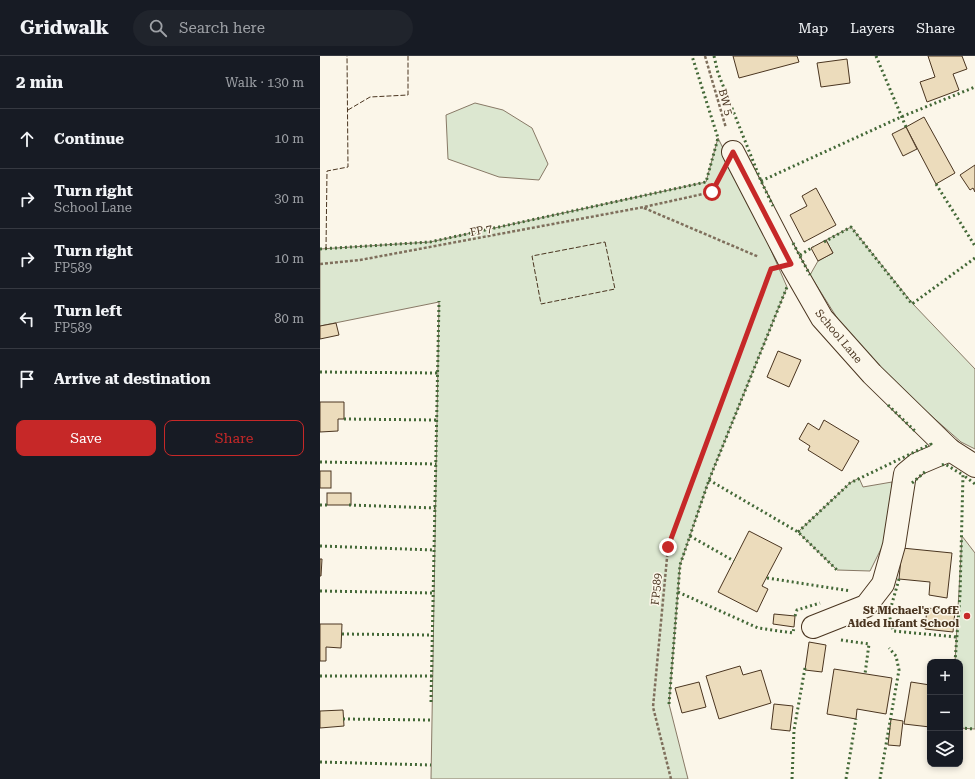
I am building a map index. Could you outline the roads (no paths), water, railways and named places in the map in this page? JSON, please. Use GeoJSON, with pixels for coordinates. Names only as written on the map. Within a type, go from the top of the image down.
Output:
{"type":"FeatureCollection","features":[{"type":"Feature","properties":{"kind":"street","name":"School Lane"},"geometry":{"type":"LineString","coordinates":[[733,152],[781,266],[822,318],[872,374],[950,450],[975,466]]}},
{"type":"Feature","properties":{"kind":"street"},"geometry":{"type":"LineString","coordinates":[[814,627],[866,606],[883,584],[894,545],[905,474],[917,464],[950,450]]}},
{"type":"Feature","properties":{"kind":"place","name":"St Michael's CofE Aided Infant School"},"geometry":{"type":"Point","coordinates":[967,616]}}]}
